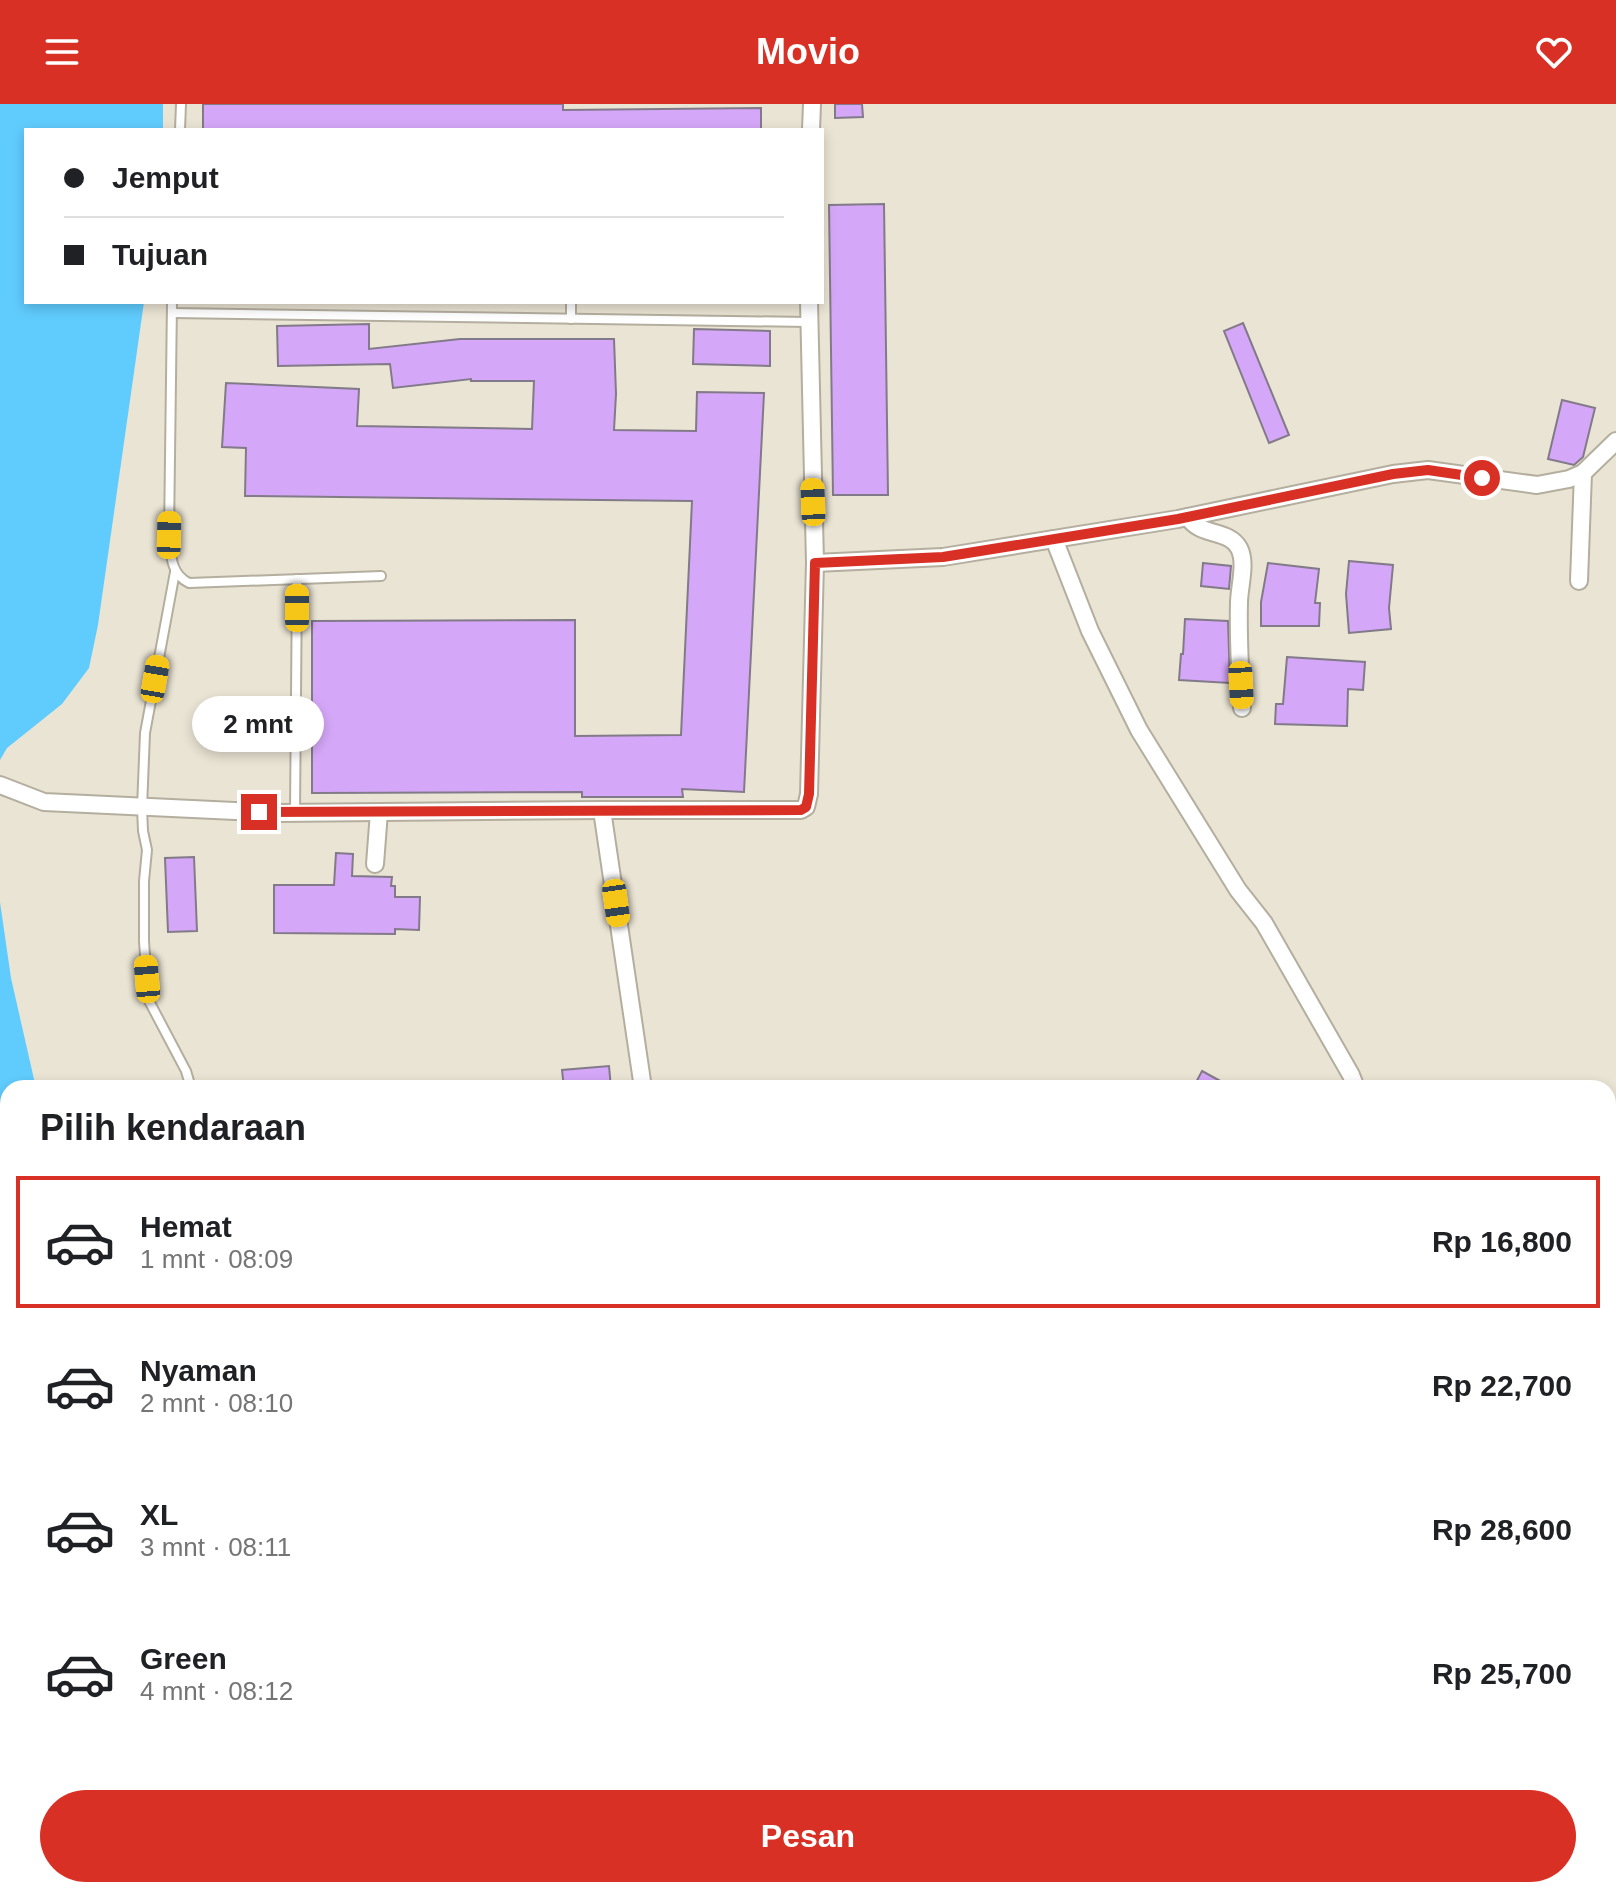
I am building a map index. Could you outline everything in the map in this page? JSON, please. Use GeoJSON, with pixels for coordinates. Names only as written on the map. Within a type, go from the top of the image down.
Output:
{"type":"FeatureCollection","features":[{"type":"Feature","properties":{"kind":"street"},"geometry":{"type":"LineString","coordinates":[[811,128],[812,104]]}},
{"type":"Feature","properties":{"kind":"street"},"geometry":{"type":"LineString","coordinates":[[0,785],[44,802],[295,813],[801,810],[806,807],[809,794],[815,563],[809,304]]}},
{"type":"Feature","properties":{"kind":"street"},"geometry":{"type":"LineString","coordinates":[[815,563],[943,557],[1188,517],[1393,474],[1428,470],[1537,485],[1583,473],[1616,441]]}},
{"type":"Feature","properties":{"kind":"street"},"geometry":{"type":"LineString","coordinates":[[1579,581],[1583,473]]}},
{"type":"Feature","properties":{"kind":"street"},"geometry":{"type":"LineString","coordinates":[[1188,517],[1199,529],[1232,540],[1240,549],[1242,708]]}},
{"type":"Feature","properties":{"kind":"street"},"geometry":{"type":"LineString","coordinates":[[1054,539],[1090,631],[1139,730],[1238,890],[1264,923],[1353,1080]]}},
{"type":"Feature","properties":{"kind":"street"},"geometry":{"type":"LineString","coordinates":[[602,810],[642,1080]]}},
{"type":"Feature","properties":{"kind":"street"},"geometry":{"type":"LineString","coordinates":[[375,864],[379,812]]}},
{"type":"Feature","properties":{"kind":"lane"},"geometry":{"type":"LineString","coordinates":[[180,128],[181,104]]}},
{"type":"Feature","properties":{"kind":"lane"},"geometry":{"type":"LineString","coordinates":[[172,304],[169,535],[175,572],[189,583],[381,576]]}},
{"type":"Feature","properties":{"kind":"lane"},"geometry":{"type":"LineString","coordinates":[[571,304],[571,319]]}},
{"type":"Feature","properties":{"kind":"lane"},"geometry":{"type":"LineString","coordinates":[[172,313],[808,322]]}},
{"type":"Feature","properties":{"kind":"lane"},"geometry":{"type":"LineString","coordinates":[[175,572],[145,733],[142,808],[147,850],[144,941],[148,999],[189,1080]]}},
{"type":"Feature","properties":{"kind":"lane"},"geometry":{"type":"LineString","coordinates":[[295,813],[297,579]]}},
{"type":"Feature","properties":{"kind":"water"},"geometry":{"type":"Polygon","coordinates":[[[0,104],[163,104],[163,128],[24,128],[24,304],[144,304],[98,625],[89,668],[62,704],[7,748],[0,760],[0,104]]]}},
{"type":"Feature","properties":{"kind":"water"},"geometry":{"type":"Polygon","coordinates":[[[0,902],[11,978],[34,1080],[0,1080],[0,902]]]}},
{"type":"Feature","properties":{"kind":"building"},"geometry":{"type":"Polygon","coordinates":[[[203,104],[563,104],[563,110],[761,108],[761,128],[203,128],[203,104]]]}},
{"type":"Feature","properties":{"kind":"building"},"geometry":{"type":"Polygon","coordinates":[[[835,104],[862,104],[863,117],[835,118],[835,104]]]}},
{"type":"Feature","properties":{"kind":"building"},"geometry":{"type":"Polygon","coordinates":[[[884,204],[888,495],[833,495],[829,205],[884,204]]]}},
{"type":"Feature","properties":{"kind":"building"},"geometry":{"type":"Polygon","coordinates":[[[1243,323],[1289,435],[1269,443],[1224,331],[1243,323]]]}},
{"type":"Feature","properties":{"kind":"building"},"geometry":{"type":"Polygon","coordinates":[[[369,324],[369,349],[460,339],[614,339],[614,430],[696,431],[697,392],[764,393],[744,792],[682,789],[683,797],[582,797],[582,792],[312,793],[312,621],[575,620],[575,736],[681,735],[692,501],[245,496],[246,448],[222,447],[226,383],[359,389],[357,426],[532,429],[534,381],[471,379],[393,388],[390,364],[278,366],[277,326],[369,324]]]}},
{"type":"Feature","properties":{"kind":"building"},"geometry":{"type":"Polygon","coordinates":[[[694,329],[770,331],[770,366],[693,364],[694,329]]]}},
{"type":"Feature","properties":{"kind":"building"},"geometry":{"type":"Polygon","coordinates":[[[1562,400],[1595,408],[1583,457],[1574,465],[1548,459],[1562,400]]]}},
{"type":"Feature","properties":{"kind":"building"},"geometry":{"type":"Polygon","coordinates":[[[1349,561],[1393,565],[1389,608],[1391,629],[1349,633],[1346,594],[1349,561]]]}},
{"type":"Feature","properties":{"kind":"building"},"geometry":{"type":"Polygon","coordinates":[[[1203,563],[1231,566],[1229,589],[1201,586],[1203,563]]]}},
{"type":"Feature","properties":{"kind":"building"},"geometry":{"type":"Polygon","coordinates":[[[1268,563],[1319,569],[1315,603],[1320,603],[1319,626],[1261,626],[1261,602],[1268,563]]]}},
{"type":"Feature","properties":{"kind":"building"},"geometry":{"type":"Polygon","coordinates":[[[1185,619],[1228,621],[1230,683],[1179,680],[1185,619]]]}},
{"type":"Feature","properties":{"kind":"building"},"geometry":{"type":"Polygon","coordinates":[[[1287,657],[1365,662],[1363,690],[1348,689],[1347,726],[1275,724],[1276,704],[1283,704],[1287,657]]]}},
{"type":"Feature","properties":{"kind":"building"},"geometry":{"type":"Polygon","coordinates":[[[336,853],[353,854],[352,876],[392,877],[395,897],[420,897],[419,930],[395,929],[395,934],[274,933],[274,885],[334,885],[336,853]]]}},
{"type":"Feature","properties":{"kind":"building"},"geometry":{"type":"Polygon","coordinates":[[[194,857],[197,931],[168,932],[165,858],[194,857]]]}},
{"type":"Feature","properties":{"kind":"building"},"geometry":{"type":"Polygon","coordinates":[[[609,1066],[610,1080],[563,1080],[562,1070],[609,1066]]]}},
{"type":"Feature","properties":{"kind":"building"},"geometry":{"type":"Polygon","coordinates":[[[1202,1071],[1218,1080],[1197,1080],[1202,1071]]]}},
{"type":"Feature","properties":{"kind":"route"},"geometry":{"type":"LineString","coordinates":[[259,812],[801,810],[809,800],[815,563],[943,557],[1178,519],[1393,474],[1428,470],[1482,478]]}}]}
